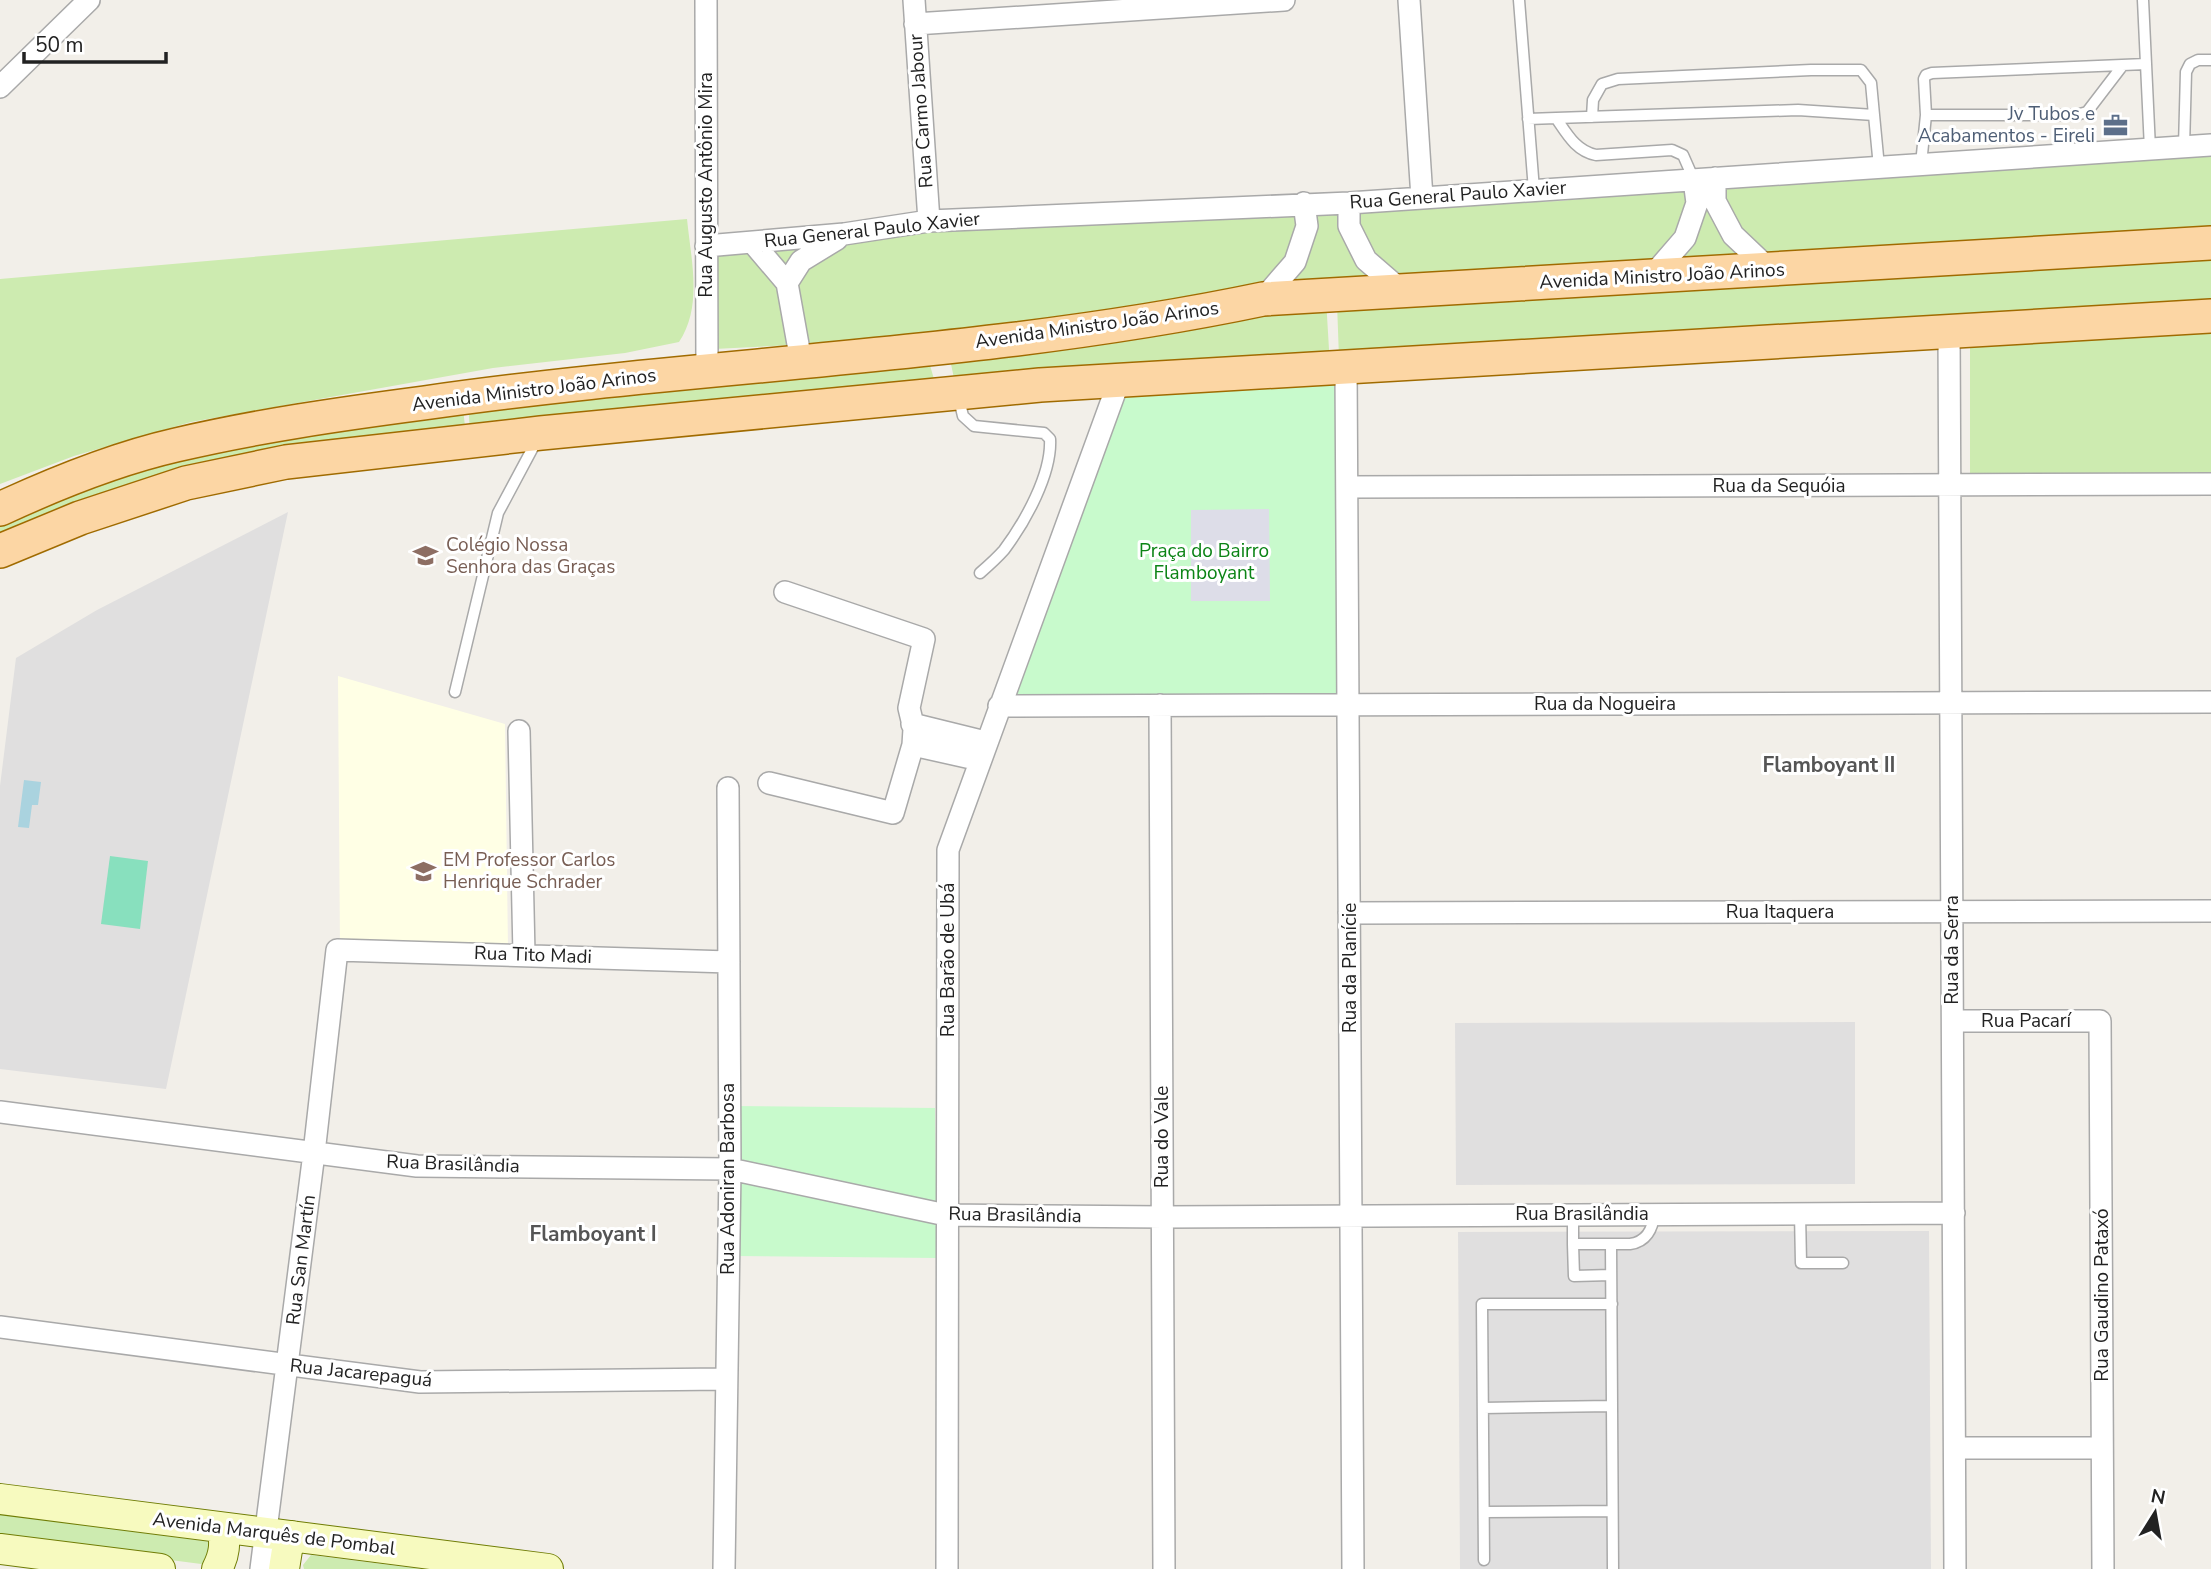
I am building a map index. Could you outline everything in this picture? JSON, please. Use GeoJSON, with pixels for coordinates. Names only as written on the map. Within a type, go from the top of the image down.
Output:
{"type":"FeatureCollection","features":[{"type":"Feature","properties":{"kind":"main road","name":"Avenida Ministro João Arinos"},"geometry":{"type":"LineString","coordinates":[[0,509],[119,461],[173,445],[276,424],[583,382],[1079,330],[1263,299],[2211,243]]}},
{"type":"Feature","properties":{"kind":"main road"},"geometry":{"type":"LineString","coordinates":[[0,551],[91,514],[186,483],[286,463],[541,433],[958,392],[2211,316]]}},
{"type":"Feature","properties":{"kind":"main road"},"geometry":{"type":"LineString","coordinates":[[759,412],[776,407],[790,395],[799,379],[801,361]]}},
{"type":"Feature","properties":{"kind":"main road"},"geometry":{"type":"LineString","coordinates":[[541,433],[542,415],[551,399],[565,387],[583,382]]}},
{"type":"Feature","properties":{"kind":"main road","name":"Avenida Marquês de Pombal"},"geometry":{"type":"LineString","coordinates":[[0,1499],[548,1569]]}},
{"type":"Feature","properties":{"kind":"main road"},"geometry":{"type":"LineString","coordinates":[[217,1569],[224,1558],[223,1528]]}},
{"type":"Feature","properties":{"kind":"main road"},"geometry":{"type":"LineString","coordinates":[[279,1535],[287,1550],[284,1569]]}},
{"type":"Feature","properties":{"kind":"main road"},"geometry":{"type":"LineString","coordinates":[[0,1549],[160,1569]]}},
{"type":"Feature","properties":{"kind":"street"},"geometry":{"type":"LineString","coordinates":[[0,87],[89,0]]}},
{"type":"Feature","properties":{"kind":"street","name":"Rua Augusto Antônio Mira"},"geometry":{"type":"LineString","coordinates":[[706,0],[707,371]]}},
{"type":"Feature","properties":{"kind":"street","name":"Rua Carmo Jabour"},"geometry":{"type":"LineString","coordinates":[[914,0],[929,221]]}},
{"type":"Feature","properties":{"kind":"street"},"geometry":{"type":"LineString","coordinates":[[915,24],[1284,0]]}},
{"type":"Feature","properties":{"kind":"street"},"geometry":{"type":"LineString","coordinates":[[1409,0],[1422,198]]}},
{"type":"Feature","properties":{"kind":"street","name":"Rua General Paulo Xavier"},"geometry":{"type":"LineString","coordinates":[[706,246],[845,234],[929,221],[1349,203],[2211,145]]}},
{"type":"Feature","properties":{"kind":"street"},"geometry":{"type":"LineString","coordinates":[[1705,179],[1732,235],[1770,270]]}},
{"type":"Feature","properties":{"kind":"street"},"geometry":{"type":"LineString","coordinates":[[1652,276],[1685,238],[1705,179]]}},
{"type":"Feature","properties":{"kind":"street"},"geometry":{"type":"LineString","coordinates":[[1263,299],[1295,262],[1307,226],[1304,203]]}},
{"type":"Feature","properties":{"kind":"street"},"geometry":{"type":"LineString","coordinates":[[1349,203],[1349,226],[1366,260],[1403,292]]}},
{"type":"Feature","properties":{"kind":"street"},"geometry":{"type":"LineString","coordinates":[[787,283],[801,261],[845,234]]}},
{"type":"Feature","properties":{"kind":"street"},"geometry":{"type":"LineString","coordinates":[[753,243],[787,283],[801,361]]}},
{"type":"Feature","properties":{"kind":"street","name":"Rua da Serra"},"geometry":{"type":"LineString","coordinates":[[1949,332],[1955,1569]]}},
{"type":"Feature","properties":{"kind":"street","name":"Rua da Planície"},"geometry":{"type":"LineString","coordinates":[[1346,368],[1353,1569]]}},
{"type":"Feature","properties":{"kind":"street","name":"Rua Barão de Ubá"},"geometry":{"type":"LineString","coordinates":[[947,1569],[948,850],[1119,381]]}},
{"type":"Feature","properties":{"kind":"street","name":"Rua da Sequóia"},"geometry":{"type":"LineString","coordinates":[[1347,487],[2211,484]]}},
{"type":"Feature","properties":{"kind":"street"},"geometry":{"type":"LineString","coordinates":[[769,783],[893,813],[912,734],[909,708],[924,639],[785,592]]}},
{"type":"Feature","properties":{"kind":"street","name":"Rua da Nogueira"},"geometry":{"type":"LineString","coordinates":[[999,706],[2211,702]]}},
{"type":"Feature","properties":{"kind":"street","name":"Rua do Vale"},"geometry":{"type":"LineString","coordinates":[[1160,705],[1164,1569]]}},
{"type":"Feature","properties":{"kind":"street"},"geometry":{"type":"LineString","coordinates":[[519,731],[524,954]]}},
{"type":"Feature","properties":{"kind":"street"},"geometry":{"type":"LineString","coordinates":[[912,734],[983,751]]}},
{"type":"Feature","properties":{"kind":"street","name":"Rua Adoniran Barbosa"},"geometry":{"type":"LineString","coordinates":[[724,1569],[730,1169],[728,788]]}},
{"type":"Feature","properties":{"kind":"street","name":"Rua Itaquera"},"geometry":{"type":"LineString","coordinates":[[1349,913],[2211,911]]}},
{"type":"Feature","properties":{"kind":"street","name":"Rua Tito Madi"},"geometry":{"type":"LineString","coordinates":[[337,950],[729,962]]}},
{"type":"Feature","properties":{"kind":"street","name":"Rua San Martín"},"geometry":{"type":"LineString","coordinates":[[261,1569],[279,1535],[287,1364],[337,950]]}},
{"type":"Feature","properties":{"kind":"street","name":"Rua Pacarí"},"geometry":{"type":"LineString","coordinates":[[1953,1021],[2100,1021]]}},
{"type":"Feature","properties":{"kind":"street","name":"Rua Gaudino Pataxó"},"geometry":{"type":"LineString","coordinates":[[2100,1021],[2103,1569]]}},
{"type":"Feature","properties":{"kind":"street","name":"Rua Brasilândia"},"geometry":{"type":"LineString","coordinates":[[0,1112],[417,1166],[730,1169],[946,1215],[1163,1217],[1954,1213]]}},
{"type":"Feature","properties":{"kind":"street","name":"Rua Jacarepaguá"},"geometry":{"type":"LineString","coordinates":[[0,1327],[421,1382],[725,1379]]}},
{"type":"Feature","properties":{"kind":"street"},"geometry":{"type":"LineString","coordinates":[[1955,1448],[2102,1448]]}},
{"type":"Feature","properties":{"kind":"lane"},"geometry":{"type":"LineString","coordinates":[[1519,0],[1534,190]]}},
{"type":"Feature","properties":{"kind":"lane"},"geometry":{"type":"LineString","coordinates":[[2143,0],[2150,149]]}},
{"type":"Feature","properties":{"kind":"lane"},"geometry":{"type":"LineString","coordinates":[[2184,147],[2186,72],[2190,64],[2197,60],[2211,60]]}},
{"type":"Feature","properties":{"kind":"lane"},"geometry":{"type":"LineString","coordinates":[[1922,164],[1926,75],[2146,64]]}},
{"type":"Feature","properties":{"kind":"lane"},"geometry":{"type":"LineString","coordinates":[[1926,115],[2076,115],[2087,112],[2123,65]]}},
{"type":"Feature","properties":{"kind":"lane"},"geometry":{"type":"LineString","coordinates":[[1592,117],[1593,100],[1602,84],[1618,79],[1811,70],[1861,71],[1871,83],[1879,167]]}},
{"type":"Feature","properties":{"kind":"lane"},"geometry":{"type":"LineString","coordinates":[[1528,119],[1798,110],[1874,115]]}},
{"type":"Feature","properties":{"kind":"lane"},"geometry":{"type":"LineString","coordinates":[[1556,118],[1576,146],[1585,153],[1596,155],[1672,150],[1683,155],[1705,179]]}},
{"type":"Feature","properties":{"kind":"lane"},"geometry":{"type":"LineString","coordinates":[[958,392],[963,416],[974,426],[1044,433],[1051,439],[1051,452],[1036,497],[1003,550],[980,573]]}},
{"type":"Feature","properties":{"kind":"lane"},"geometry":{"type":"LineString","coordinates":[[455,692],[498,513],[541,433]]}},
{"type":"Feature","properties":{"kind":"lane"},"geometry":{"type":"LineString","coordinates":[[1800,1213],[1801,1263],[1843,1263]]}},
{"type":"Feature","properties":{"kind":"lane"},"geometry":{"type":"LineString","coordinates":[[1573,1214],[1574,1276],[1611,1275]]}},
{"type":"Feature","properties":{"kind":"lane"},"geometry":{"type":"LineString","coordinates":[[1573,1244],[1637,1243],[1650,1230],[1654,1214]]}},
{"type":"Feature","properties":{"kind":"lane"},"geometry":{"type":"LineString","coordinates":[[1611,1244],[1613,1569]]}},
{"type":"Feature","properties":{"kind":"lane"},"geometry":{"type":"LineString","coordinates":[[1484,1560],[1482,1304],[1612,1304]]}},
{"type":"Feature","properties":{"kind":"lane"},"geometry":{"type":"LineString","coordinates":[[1483,1408],[1612,1406]]}},
{"type":"Feature","properties":{"kind":"lane"},"geometry":{"type":"LineString","coordinates":[[1484,1512],[1612,1511]]}},
{"type":"Feature","properties":{"kind":"shaded area"},"geometry":{"type":"Polygon","coordinates":[[[1269,509],[1270,601],[1191,601],[1191,510],[1269,509]]]}},
{"type":"Feature","properties":{"kind":"shaded area"},"geometry":{"type":"Polygon","coordinates":[[[288,512],[166,1089],[0,1069],[0,786],[16,658],[97,610],[288,512]]]}},
{"type":"Feature","properties":{"kind":"shaded area","name":"EM Professor Carlos Henrique Schrader"},"geometry":{"type":"Polygon","coordinates":[[[338,676],[505,724],[508,949],[340,948],[338,676]]]}},
{"type":"Feature","properties":{"kind":"shaded area"},"geometry":{"type":"Polygon","coordinates":[[[1855,1022],[1855,1184],[1456,1185],[1455,1023],[1855,1022]]]}},
{"type":"Feature","properties":{"kind":"shaded area"},"geometry":{"type":"Polygon","coordinates":[[[1929,1231],[1931,1569],[1460,1569],[1458,1232],[1929,1231]]]}},
{"type":"Feature","properties":{"kind":"green space"},"geometry":{"type":"Polygon","coordinates":[[[2211,152],[2211,235],[1084,319],[813,344],[714,349],[718,251],[938,229],[1560,201],[1685,188],[2211,152]]]}},
{"type":"Feature","properties":{"kind":"green space"},"geometry":{"type":"Polygon","coordinates":[[[687,219],[693,266],[693,298],[691,313],[679,342],[625,353],[493,368],[191,422],[74,456],[0,484],[0,279],[687,219]]]}},
{"type":"Feature","properties":{"kind":"green space"},"geometry":{"type":"Polygon","coordinates":[[[2211,255],[2211,305],[1339,358],[1337,303],[2211,255]]]}},
{"type":"Feature","properties":{"kind":"green space"},"geometry":{"type":"Polygon","coordinates":[[[1326,299],[1330,366],[955,383],[948,350],[1326,299]]]}},
{"type":"Feature","properties":{"kind":"green space"},"geometry":{"type":"Polygon","coordinates":[[[2211,323],[2211,477],[1970,478],[1970,338],[2211,323]]]}},
{"type":"Feature","properties":{"kind":"green space"},"geometry":{"type":"Polygon","coordinates":[[[927,355],[936,386],[470,435],[468,400],[927,355]]]}},
{"type":"Feature","properties":{"kind":"green space","name":"Praça do Bairro Flamboyant"},"geometry":{"type":"Polygon","coordinates":[[[1346,368],[1348,705],[999,706],[1119,381],[1346,368]]]}},
{"type":"Feature","properties":{"kind":"green space"},"geometry":{"type":"Polygon","coordinates":[[[462,400],[466,435],[278,457],[0,549],[0,511],[66,482],[462,400]]]}},
{"type":"Feature","properties":{"kind":"green space"},"geometry":{"type":"Polygon","coordinates":[[[110,856],[148,861],[140,929],[101,924],[110,856]]]}},
{"type":"Feature","properties":{"kind":"green space"},"geometry":{"type":"Polygon","coordinates":[[[731,1106],[935,1108],[937,1258],[732,1256],[731,1106]]]}},
{"type":"Feature","properties":{"kind":"green space"},"geometry":{"type":"Polygon","coordinates":[[[0,1514],[212,1542],[209,1565],[0,1538],[0,1514]]]}},
{"type":"Feature","properties":{"kind":"green space"},"geometry":{"type":"Polygon","coordinates":[[[311,1555],[422,1569],[304,1569],[303,1565],[311,1555]]]}},
{"type":"Feature","properties":{"kind":"water"},"geometry":{"type":"Polygon","coordinates":[[[24,780],[41,782],[38,805],[32,805],[29,828],[18,827],[24,780]]]}},
{"type":"Feature","properties":{"kind":"place","name":"Jv Tubos e Acabamentos - Eireli"},"geometry":{"type":"Point","coordinates":[2115,125]}},
{"type":"Feature","properties":{"kind":"place","name":"Colégio Nossa Senhora das Graças"},"geometry":{"type":"Point","coordinates":[426,556]}},
{"type":"Feature","properties":{"kind":"place","name":"EM Professor Carlos Henrique Schrader"},"geometry":{"type":"Point","coordinates":[423,871]}},
{"type":"Feature","properties":{"kind":"district","name":"Flamboyant II"},"geometry":{"type":"Point","coordinates":[1829,765]}},
{"type":"Feature","properties":{"kind":"district","name":"Flamboyant I"},"geometry":{"type":"Point","coordinates":[593,1234]}}]}
